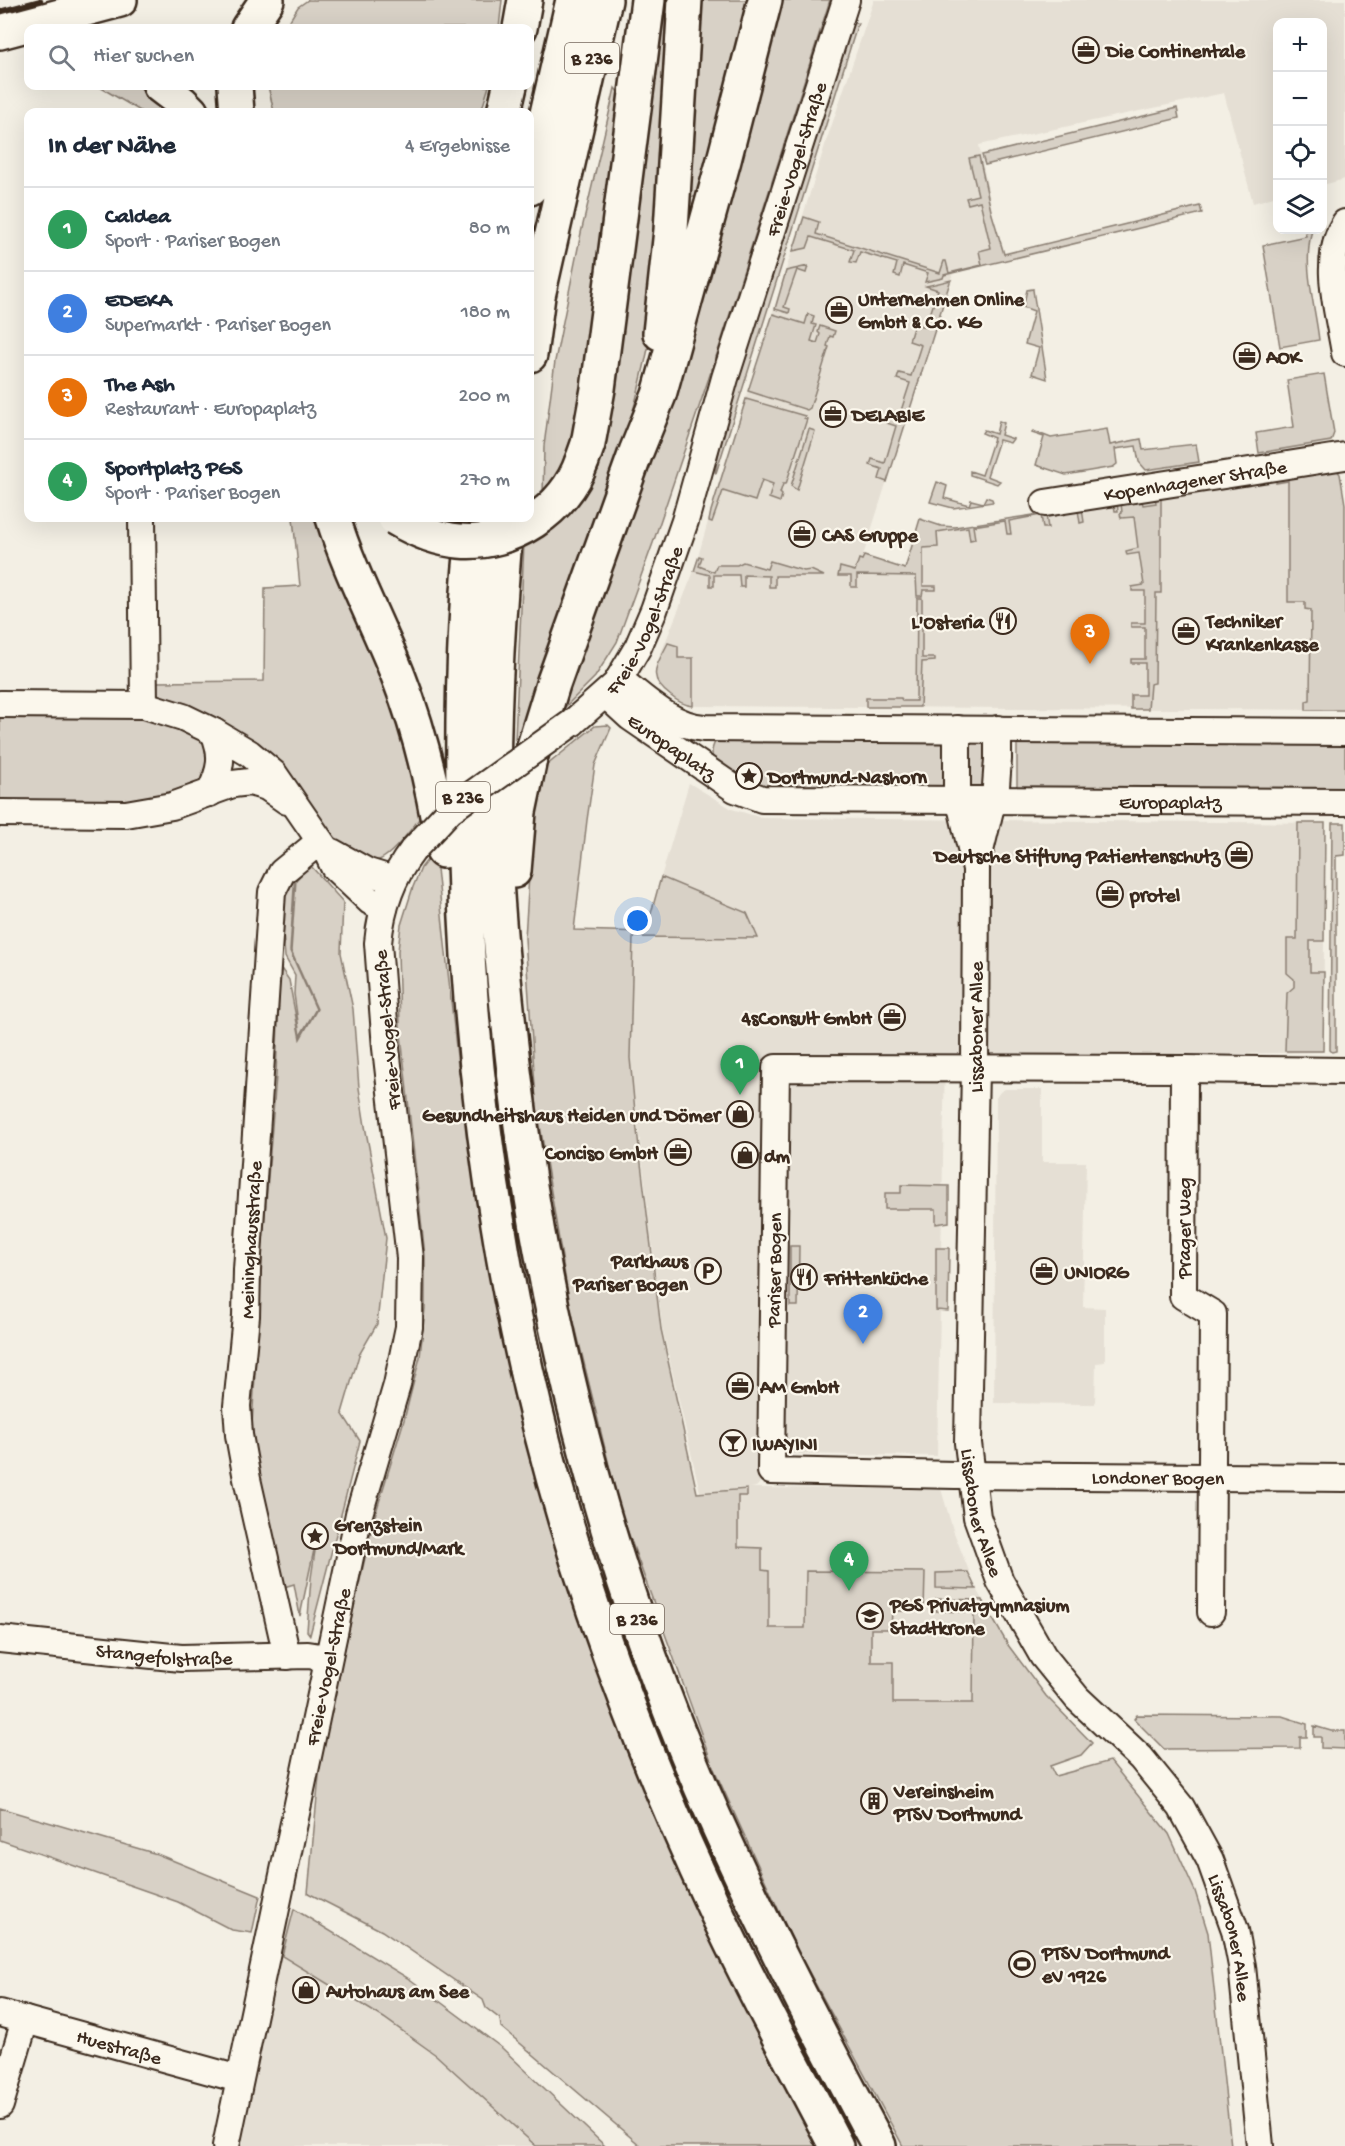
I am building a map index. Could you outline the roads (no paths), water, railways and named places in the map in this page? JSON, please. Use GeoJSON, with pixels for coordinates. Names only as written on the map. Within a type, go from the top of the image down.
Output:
{"type":"FeatureCollection","features":[{"type":"Feature","properties":{"kind":"highway"},"geometry":{"type":"LineString","coordinates":[[30,24],[120,0]]}},
{"type":"Feature","properties":{"kind":"highway"},"geometry":{"type":"LineString","coordinates":[[251,24],[267,0]]}},
{"type":"Feature","properties":{"kind":"highway"},"geometry":{"type":"LineString","coordinates":[[521,24],[525,0]]}},
{"type":"Feature","properties":{"kind":"highway","name":"B 236"},"geometry":{"type":"LineString","coordinates":[[534,170],[572,0]]}},
{"type":"Feature","properties":{"kind":"highway","name":"B 236"},"geometry":{"type":"LineString","coordinates":[[534,326],[538,296],[605,0]]}},
{"type":"Feature","properties":{"kind":"highway"},"geometry":{"type":"LineString","coordinates":[[534,520],[557,501],[574,479],[590,435],[598,389],[648,0]]}},
{"type":"Feature","properties":{"kind":"highway"},"geometry":{"type":"LineString","coordinates":[[636,452],[657,352],[667,279],[685,0]]}},
{"type":"Feature","properties":{"kind":"highway"},"geometry":{"type":"LineString","coordinates":[[512,1053],[516,984],[513,881],[519,812],[530,759],[548,701],[636,452],[659,395],[724,160],[765,0]]}},
{"type":"Feature","properties":{"kind":"highway"},"geometry":{"type":"LineString","coordinates":[[0,32],[24,26]]}},
{"type":"Feature","properties":{"kind":"highway"},"geometry":{"type":"LineString","coordinates":[[0,43],[24,44]]}},
{"type":"Feature","properties":{"kind":"highway"},"geometry":{"type":"LineString","coordinates":[[165,90],[187,108]]}},
{"type":"Feature","properties":{"kind":"highway"},"geometry":{"type":"LineString","coordinates":[[235,90],[237,108]]}},
{"type":"Feature","properties":{"kind":"highway"},"geometry":{"type":"LineString","coordinates":[[505,108],[509,90]]}},
{"type":"Feature","properties":{"kind":"highway"},"geometry":{"type":"LineString","coordinates":[[334,522],[349,562],[399,677],[426,762],[435,797],[443,851],[459,1031],[477,1076]]}},
{"type":"Feature","properties":{"kind":"highway"},"geometry":{"type":"LineString","coordinates":[[402,522],[427,534],[459,541],[490,539],[531,522]]}},
{"type":"Feature","properties":{"kind":"highway","name":"B 236"},"geometry":{"type":"LineString","coordinates":[[475,522],[464,672],[463,866],[477,1076],[496,1220],[531,1390],[574,1548],[628,1704],[713,1906],[836,2146]]}},
{"type":"Feature","properties":{"kind":"highway","name":"B 236"},"geometry":{"type":"LineString","coordinates":[[507,522],[496,674],[494,839],[500,946],[512,1053],[537,1231],[568,1386],[638,1622],[701,1785],[780,1956],[879,2146]]}},
{"type":"Feature","properties":{"kind":"street","name":"Freie-Vogel-Straße"},"geometry":{"type":"LineString","coordinates":[[226,2146],[359,1514],[398,1385],[409,1327],[410,1258],[378,962],[379,929],[384,908],[401,865],[434,826],[457,805],[572,723],[613,687],[643,636],[676,549],[725,378],[846,0]]}},
{"type":"Feature","properties":{"kind":"street"},"geometry":{"type":"LineString","coordinates":[[1345,223],[1335,244],[1333,265],[1345,354]]}},
{"type":"Feature","properties":{"kind":"street","name":"Kopenhagener Straße"},"geometry":{"type":"LineString","coordinates":[[1045,503],[1345,456]]}},
{"type":"Feature","properties":{"kind":"street"},"geometry":{"type":"LineString","coordinates":[[142,522],[144,705]]}},
{"type":"Feature","properties":{"kind":"street","name":"Europaplatz"},"geometry":{"type":"LineString","coordinates":[[613,687],[693,727],[1345,732]]}},
{"type":"Feature","properties":{"kind":"street","name":"Europaplatz"},"geometry":{"type":"LineString","coordinates":[[613,687],[630,717],[735,789],[762,799],[1345,802]]}},
{"type":"Feature","properties":{"kind":"street"},"geometry":{"type":"LineString","coordinates":[[0,704],[144,705],[183,717],[214,732],[249,753],[274,774],[323,844],[334,867],[370,901],[384,908]]}},
{"type":"Feature","properties":{"kind":"street"},"geometry":{"type":"LineString","coordinates":[[957,729],[957,799]]}},
{"type":"Feature","properties":{"kind":"street"},"geometry":{"type":"LineString","coordinates":[[995,800],[998,729]]}},
{"type":"Feature","properties":{"kind":"street"},"geometry":{"type":"LineString","coordinates":[[210,793],[222,760],[214,732]]}},
{"type":"Feature","properties":{"kind":"street"},"geometry":{"type":"LineString","coordinates":[[0,813],[126,814],[172,806],[233,784],[250,782],[267,787],[295,806]]}},
{"type":"Feature","properties":{"kind":"street","name":"Lissaboner Allee"},"geometry":{"type":"LineString","coordinates":[[957,799],[962,810],[976,869]]}},
{"type":"Feature","properties":{"kind":"street","name":"Lissaboner Allee"},"geometry":{"type":"LineString","coordinates":[[995,800],[990,810],[976,869],[968,1443],[977,1517],[1000,1581],[1043,1656],[1077,1698],[1141,1758],[1181,1807],[1210,1860],[1235,1930],[1242,1966],[1260,2146]]}},
{"type":"Feature","properties":{"kind":"street"},"geometry":{"type":"LineString","coordinates":[[323,844],[346,862],[368,873],[394,880]]}},
{"type":"Feature","properties":{"kind":"street","name":"Meininghausstraße"},"geometry":{"type":"LineString","coordinates":[[287,1656],[241,1451],[237,1406],[246,1316],[246,1270],[272,892],[282,872],[323,844]]}},
{"type":"Feature","properties":{"kind":"street","name":"Pariser Bogen"},"geometry":{"type":"LineString","coordinates":[[971,1475],[771,1471],[776,1068],[975,1068]]}},
{"type":"Feature","properties":{"kind":"street"},"geometry":{"type":"LineString","coordinates":[[975,1068],[1345,1071]]}},
{"type":"Feature","properties":{"kind":"street","name":"Prager Weg"},"geometry":{"type":"LineString","coordinates":[[1184,1069],[1183,1296],[1213,1314],[1212,1478]]}},
{"type":"Feature","properties":{"kind":"street","name":"Londoner Bogen"},"geometry":{"type":"LineString","coordinates":[[971,1475],[1345,1478]]}},
{"type":"Feature","properties":{"kind":"street"},"geometry":{"type":"LineString","coordinates":[[1211,1612],[1212,1478]]}},
{"type":"Feature","properties":{"kind":"street","name":"Stangefolstraße"},"geometry":{"type":"LineString","coordinates":[[0,1638],[181,1658],[287,1656],[327,1658]]}},
{"type":"Feature","properties":{"kind":"street","name":"Huestraße"},"geometry":{"type":"LineString","coordinates":[[0,2013],[239,2079]]}},
{"type":"Feature","properties":{"kind":"street"},"geometry":{"type":"LineString","coordinates":[[0,2105],[25,2020]]}},
{"type":"Feature","properties":{"kind":"railway"},"geometry":{"type":"LineString","coordinates":[[0,11],[41,0]]}},
{"type":"Feature","properties":{"kind":"place","name":"Die Continentale"},"geometry":{"type":"Point","coordinates":[1086,50]}},
{"type":"Feature","properties":{"kind":"place","name":"Unternehmen Online GmbH & Co. KG"},"geometry":{"type":"Point","coordinates":[839,310]}},
{"type":"Feature","properties":{"kind":"place","name":"AOK"},"geometry":{"type":"Point","coordinates":[1247,356]}},
{"type":"Feature","properties":{"kind":"place","name":"DELABIE"},"geometry":{"type":"Point","coordinates":[833,414]}},
{"type":"Feature","properties":{"kind":"place","name":"CAS Gruppe"},"geometry":{"type":"Point","coordinates":[802,534]}},
{"type":"Feature","properties":{"kind":"place","name":"L'Osteria"},"geometry":{"type":"Point","coordinates":[1003,621]}},
{"type":"Feature","properties":{"kind":"place","name":"Techniker Krankenkasse"},"geometry":{"type":"Point","coordinates":[1186,631]}},
{"type":"Feature","properties":{"kind":"place","name":"The Ash"},"geometry":{"type":"Point","coordinates":[1090,664]}},
{"type":"Feature","properties":{"kind":"place","name":"Dortmund-Nashorn"},"geometry":{"type":"Point","coordinates":[749,776]}},
{"type":"Feature","properties":{"kind":"place","name":"Deutsche Stiftung Patientenschutz"},"geometry":{"type":"Point","coordinates":[1239,855]}},
{"type":"Feature","properties":{"kind":"place","name":"protel"},"geometry":{"type":"Point","coordinates":[1110,894]}},
{"type":"Feature","properties":{"kind":"place","name":"4sConsult GmbH"},"geometry":{"type":"Point","coordinates":[892,1017]}},
{"type":"Feature","properties":{"kind":"place","name":"Caldea"},"geometry":{"type":"Point","coordinates":[740,1095]}},
{"type":"Feature","properties":{"kind":"place","name":"Gesundheitshaus Heiden und Dömer"},"geometry":{"type":"Point","coordinates":[740,1114]}},
{"type":"Feature","properties":{"kind":"place","name":"Conciso GmbH"},"geometry":{"type":"Point","coordinates":[678,1152]}},
{"type":"Feature","properties":{"kind":"place","name":"dm"},"geometry":{"type":"Point","coordinates":[745,1155]}},
{"type":"Feature","properties":{"kind":"place","name":"Parkhaus Pariser Bogen"},"geometry":{"type":"Point","coordinates":[708,1271]}},
{"type":"Feature","properties":{"kind":"place","name":"UNIORG"},"geometry":{"type":"Point","coordinates":[1044,1271]}},
{"type":"Feature","properties":{"kind":"place","name":"Frittenküche"},"geometry":{"type":"Point","coordinates":[804,1277]}},
{"type":"Feature","properties":{"kind":"place","name":"EDEKA"},"geometry":{"type":"Point","coordinates":[863,1344]}},
{"type":"Feature","properties":{"kind":"place","name":"AM GmbH"},"geometry":{"type":"Point","coordinates":[740,1386]}},
{"type":"Feature","properties":{"kind":"place","name":"IWAYINI"},"geometry":{"type":"Point","coordinates":[733,1443]}},
{"type":"Feature","properties":{"kind":"place","name":"Grenzstein Dortmund/Mark"},"geometry":{"type":"Point","coordinates":[315,1536]}},
{"type":"Feature","properties":{"kind":"place","name":"Sportplatz PGS"},"geometry":{"type":"Point","coordinates":[849,1591]}},
{"type":"Feature","properties":{"kind":"place","name":"PGS Privatgymnasium Stadtkrone"},"geometry":{"type":"Point","coordinates":[870,1616]}},
{"type":"Feature","properties":{"kind":"place","name":"Vereinsheim PTSV Dortmund"},"geometry":{"type":"Point","coordinates":[874,1801]}},
{"type":"Feature","properties":{"kind":"place","name":"PTSV Dortmund eV 1926"},"geometry":{"type":"Point","coordinates":[1022,1964]}},
{"type":"Feature","properties":{"kind":"place","name":"Autohaus am See"},"geometry":{"type":"Point","coordinates":[306,1990]}}]}
